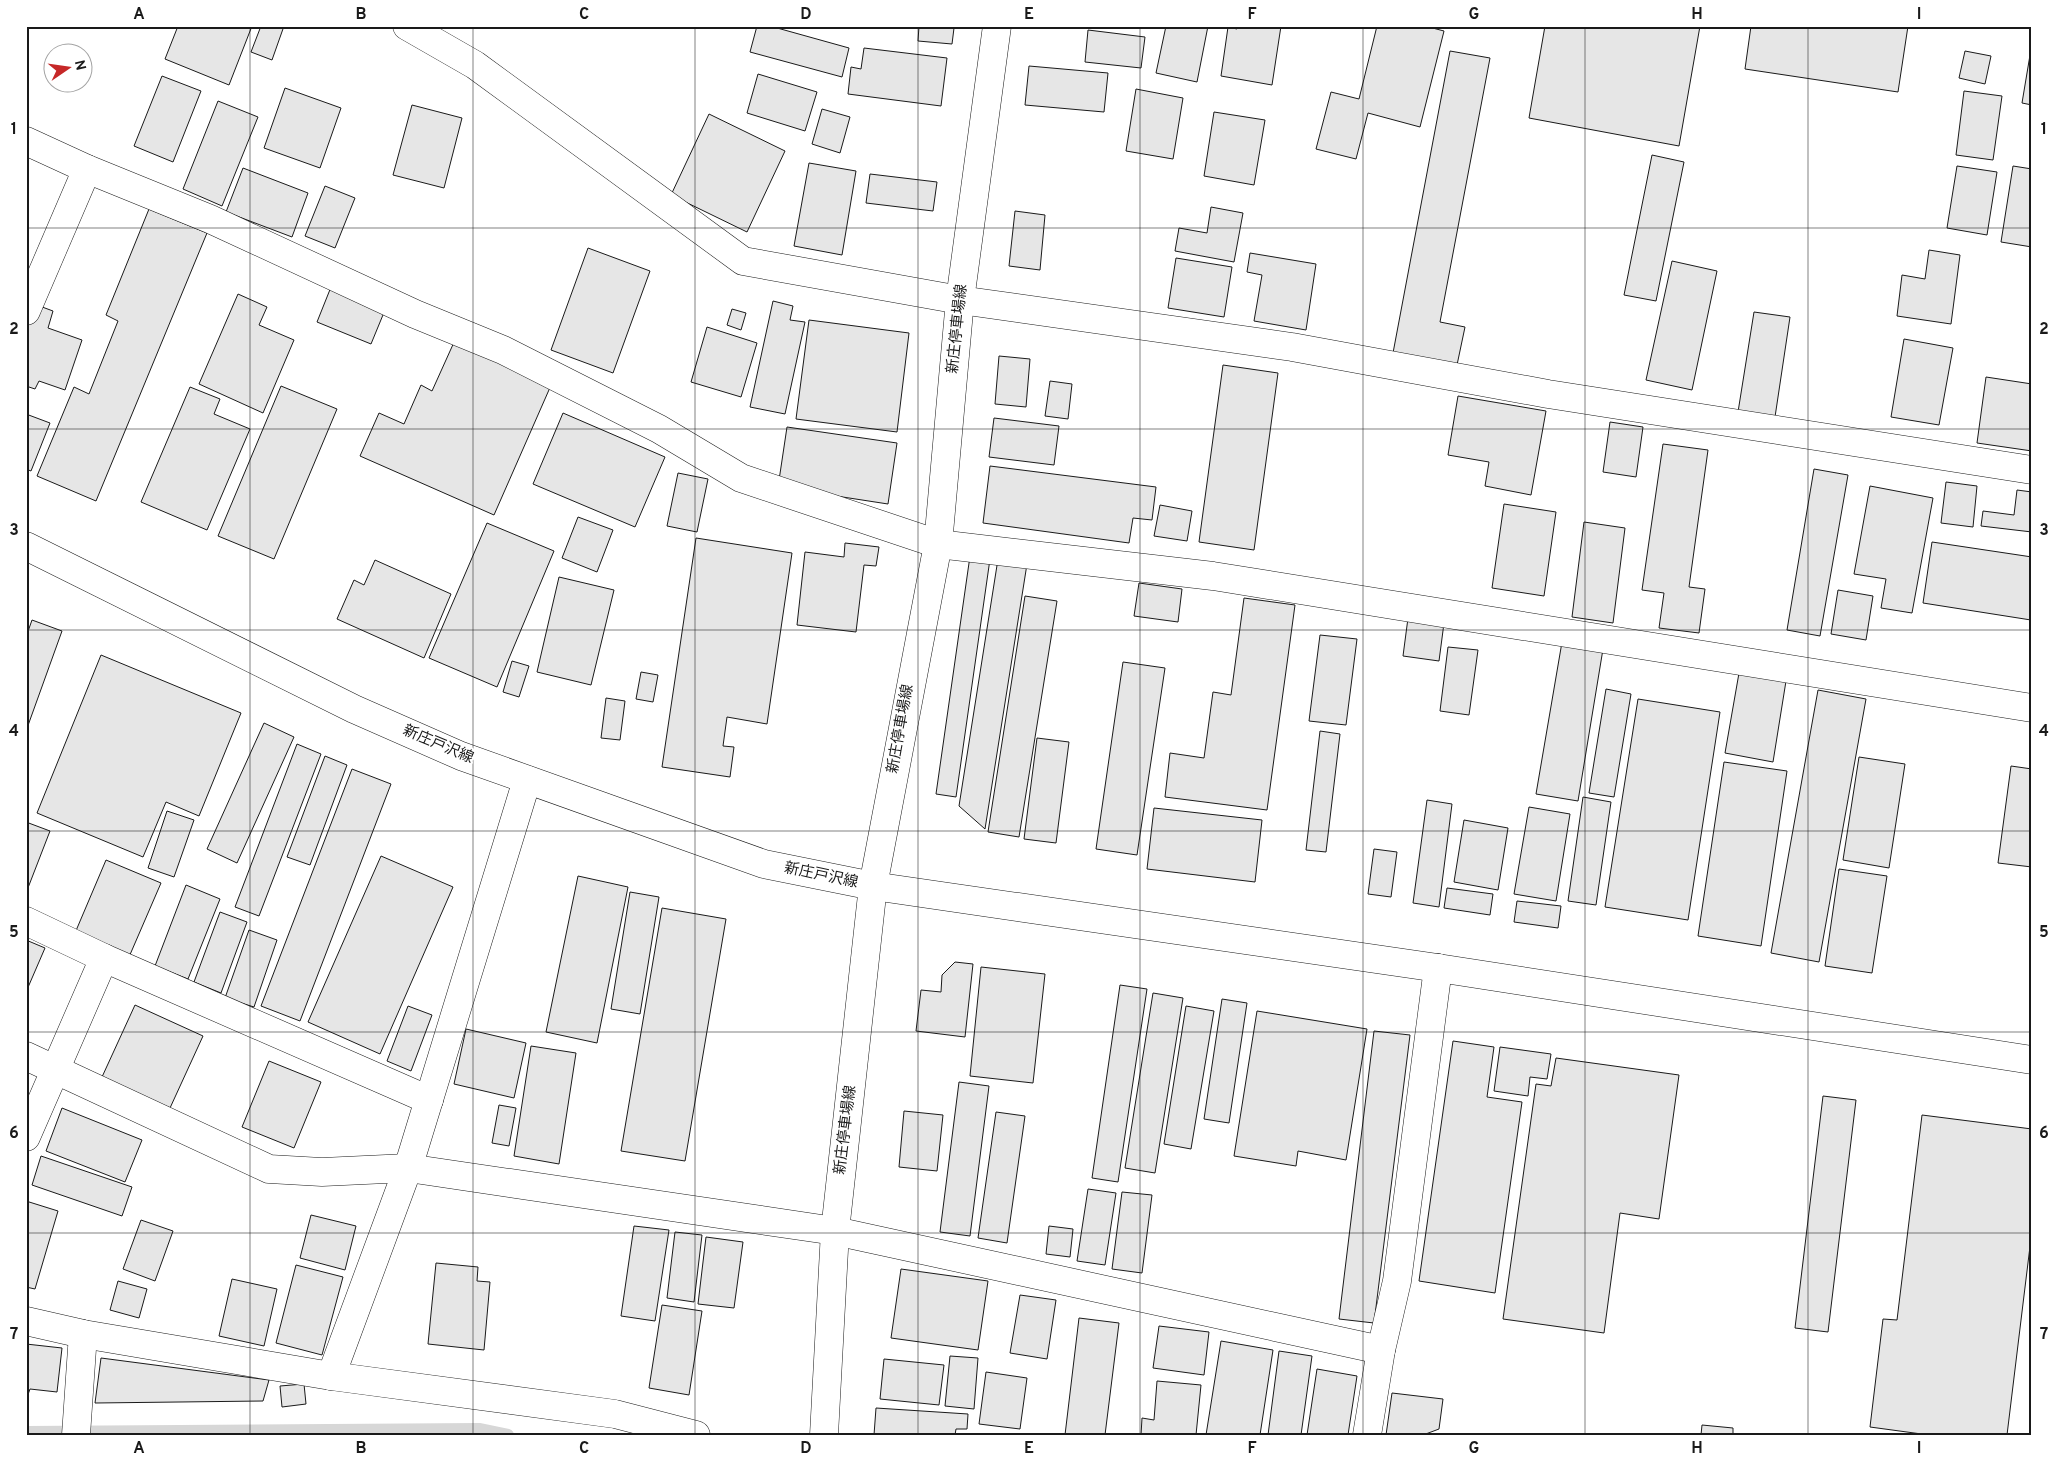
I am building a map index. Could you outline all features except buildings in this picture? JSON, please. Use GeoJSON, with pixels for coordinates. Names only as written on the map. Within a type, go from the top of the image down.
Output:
{"type":"FeatureCollection","features":[{"type":"Feature","properties":{"kind":"street"},"geometry":{"type":"LineString","coordinates":[[407,26],[475,65],[743,261],[960,300],[1292,347],[1548,394],[2032,470]]}},
{"type":"Feature","properties":{"kind":"street","name":"新庄停車場線"},"geometry":{"type":"LineString","coordinates":[[824,1435],[835,1231],[873,886],[938,544],[960,300],[997,26]]}},
{"type":"Feature","properties":{"kind":"street"},"geometry":{"type":"LineString","coordinates":[[26,141],[87,169],[210,219],[415,314],[504,350],[659,429],[741,478],[938,544],[1214,576],[2032,708]]}},
{"type":"Feature","properties":{"kind":"street"},"geometry":{"type":"LineString","coordinates":[[26,311],[87,169]]}},
{"type":"Feature","properties":{"kind":"street","name":"新庄戸沢線"},"geometry":{"type":"LineString","coordinates":[[26,546],[354,710],[461,756],[764,864],[873,886],[1438,968],[2032,1060]]}},
{"type":"Feature","properties":{"kind":"street"},"geometry":{"type":"LineString","coordinates":[[331,1376],[408,1168],[527,780]]}},
{"type":"Feature","properties":{"kind":"street"},"geometry":{"type":"LineString","coordinates":[[26,921],[104,958],[429,1100]]}},
{"type":"Feature","properties":{"kind":"street"},"geometry":{"type":"LineString","coordinates":[[26,1137],[104,958]]}},
{"type":"Feature","properties":{"kind":"street"},"geometry":{"type":"LineString","coordinates":[[1367,1435],[1381,1350],[1397,1280],[1438,968]]}},
{"type":"Feature","properties":{"kind":"street"},"geometry":{"type":"LineString","coordinates":[[26,1056],[269,1169],[322,1172],[408,1168],[835,1231],[1381,1350]]}},
{"type":"Feature","properties":{"kind":"street"},"geometry":{"type":"LineString","coordinates":[[26,1321],[82,1334],[331,1376],[614,1414],[696,1435]]}},
{"type":"Feature","properties":{"kind":"street"},"geometry":{"type":"LineString","coordinates":[[76,1435],[82,1334]]}},
{"type":"Feature","properties":{"kind":"waterway"},"geometry":{"type":"LineString","coordinates":[[26,1432],[479,1429],[508,1435]]}}]}
